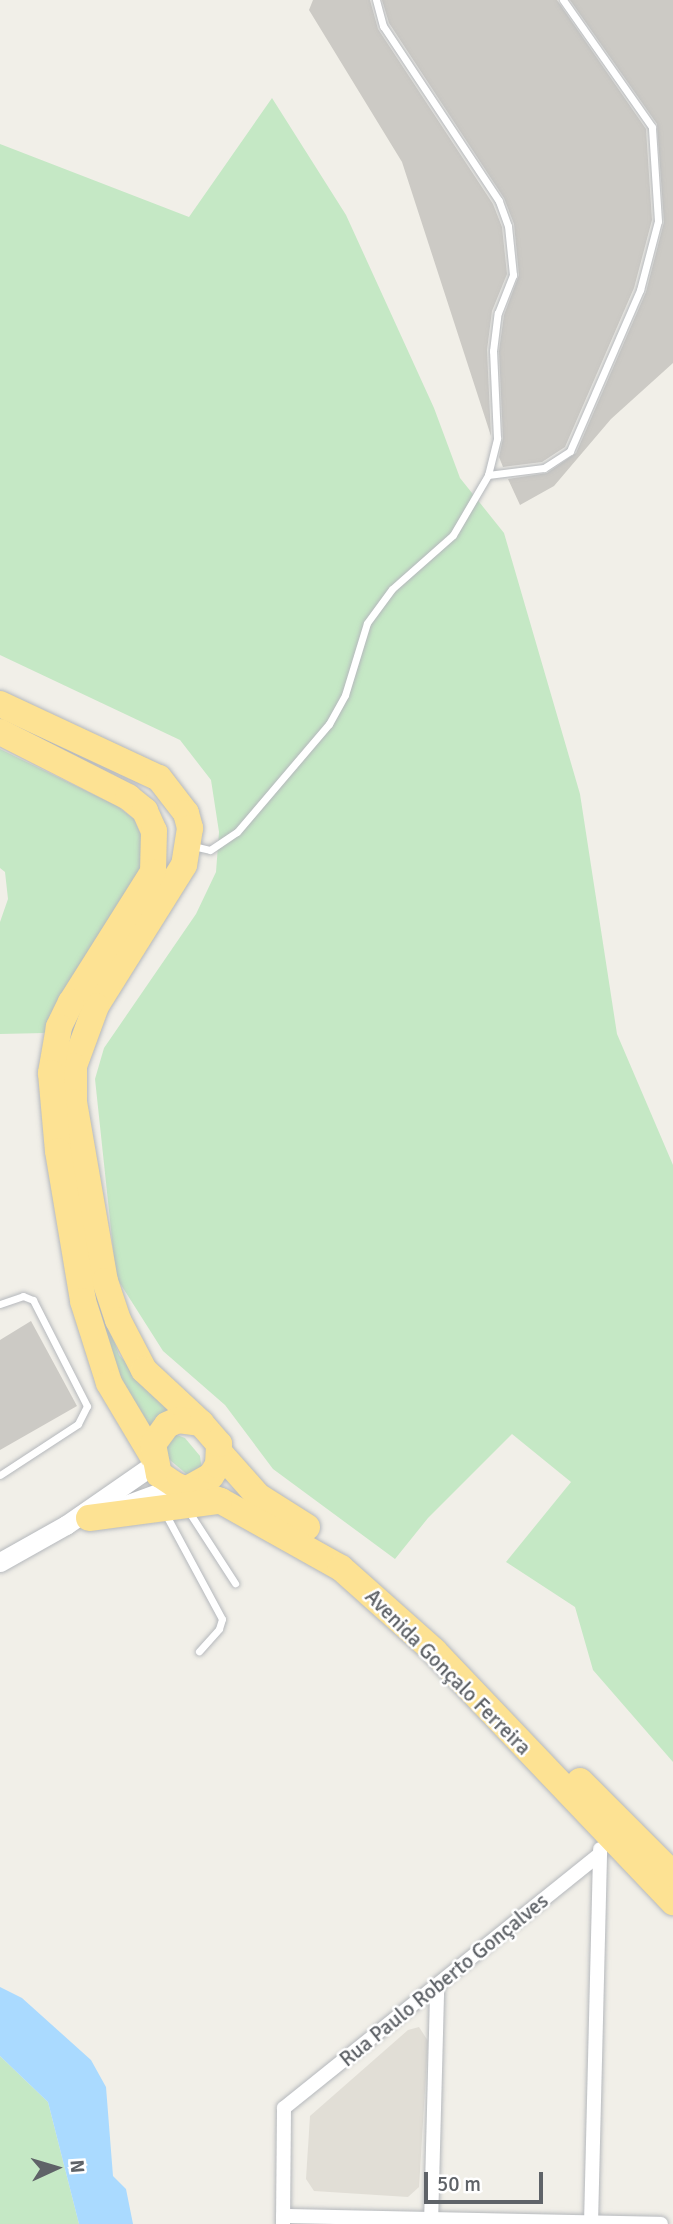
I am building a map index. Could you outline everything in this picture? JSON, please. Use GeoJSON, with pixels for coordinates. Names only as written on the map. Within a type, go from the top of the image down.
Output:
{"type":"FeatureCollection","features":[{"type":"Feature","properties":{"kind":"highway"},"geometry":{"type":"LineString","coordinates":[[0,704],[159,778],[186,813],[189,845],[172,888],[96,1006],[80,1040],[74,1066],[74,1102],[105,1281],[129,1350],[163,1392],[215,1436],[220,1453],[211,1476],[178,1497],[77,1522]]}},
{"type":"Feature","properties":{"kind":"highway"},"geometry":{"type":"LineString","coordinates":[[0,732],[128,797],[145,811],[154,831],[153,872],[71,1002],[59,1027],[51,1073],[58,1151],[83,1301],[109,1383],[159,1474],[178,1497]]}},
{"type":"Feature","properties":{"kind":"highway"},"geometry":{"type":"LineString","coordinates":[[153,1460],[153,1444],[167,1425],[190,1419],[201,1423]]}},
{"type":"Feature","properties":{"kind":"highway","name":"Avenida Gonçalo Ferreira"},"geometry":{"type":"LineString","coordinates":[[220,1453],[258,1496],[352,1556],[399,1597],[673,1874]]}},
{"type":"Feature","properties":{"kind":"highway","name":"Avenida Gonçalo Ferreira"},"geometry":{"type":"LineString","coordinates":[[178,1497],[221,1501],[319,1554],[374,1596],[434,1651],[601,1842],[673,1902]]}},
{"type":"Feature","properties":{"kind":"main road"},"geometry":{"type":"LineString","coordinates":[[0,1562],[77,1522],[153,1460]]}},
{"type":"Feature","properties":{"kind":"street","name":"Rua Paulo Roberto Gonçalves"},"geometry":{"type":"LineString","coordinates":[[283,2220],[281,2119],[288,2105],[437,1989],[601,1842]]}},
{"type":"Feature","properties":{"kind":"street"},"geometry":{"type":"LineString","coordinates":[[591,2223],[601,1842]]}},
{"type":"Feature","properties":{"kind":"street"},"geometry":{"type":"LineString","coordinates":[[431,2222],[437,1989]]}},
{"type":"Feature","properties":{"kind":"street"},"geometry":{"type":"LineString","coordinates":[[283,2220],[661,2224]]}},
{"type":"Feature","properties":{"kind":"lane"},"geometry":{"type":"LineString","coordinates":[[189,845],[210,850],[237,832],[309,751],[345,695],[367,623],[392,589],[453,535],[488,475],[497,438],[493,351],[498,313],[514,259],[508,226],[499,201],[383,26],[376,0]]}},
{"type":"Feature","properties":{"kind":"lane"},"geometry":{"type":"LineString","coordinates":[[488,475],[544,468],[570,451],[640,290],[658,221],[652,127],[564,0]]}},
{"type":"Feature","properties":{"kind":"lane"},"geometry":{"type":"LineString","coordinates":[[0,1304],[23,1296],[33,1300],[87,1406],[78,1424],[0,1475]]}},
{"type":"Feature","properties":{"kind":"lane"},"geometry":{"type":"LineString","coordinates":[[178,1497],[235,1583]]}},
{"type":"Feature","properties":{"kind":"lane"},"geometry":{"type":"LineString","coordinates":[[178,1497],[222,1619],[219,1629],[199,1651]]}},
{"type":"Feature","properties":{"kind":"shaded area"},"geometry":{"type":"Polygon","coordinates":[[[419,2027],[428,2041],[419,2187],[408,2197],[314,2191],[306,2179],[310,2116],[408,2030],[419,2027]]]}},
{"type":"Feature","properties":{"kind":"green space"},"geometry":{"type":"Polygon","coordinates":[[[272,98],[346,215],[434,408],[460,478],[504,533],[580,794],[617,1034],[673,1165],[673,1762],[593,1670],[575,1607],[506,1562],[571,1482],[512,1434],[428,1518],[395,1559],[273,1469],[225,1405],[163,1351],[116,1277],[95,1079],[104,1048],[196,914],[216,872],[219,832],[211,780],[180,740],[0,655],[0,144],[189,217],[272,98]]]}},
{"type":"Feature","properties":{"kind":"green space"},"geometry":{"type":"Polygon","coordinates":[[[0,749],[117,806],[134,819],[144,842],[146,859],[45,1033],[0,1034],[0,922],[8,899],[5,872],[0,868],[0,749]]]}},
{"type":"Feature","properties":{"kind":"green space"},"geometry":{"type":"Polygon","coordinates":[[[93,1285],[119,1355],[174,1414],[148,1430],[119,1379],[93,1285]]]}},
{"type":"Feature","properties":{"kind":"green space"},"geometry":{"type":"Polygon","coordinates":[[[174,1434],[185,1438],[200,1456],[202,1470],[190,1477],[164,1455],[165,1439],[174,1434]]]}},
{"type":"Feature","properties":{"kind":"green space"},"geometry":{"type":"Polygon","coordinates":[[[0,2056],[48,2102],[79,2224],[0,2224],[0,2056]]]}},
{"type":"Feature","properties":{"kind":"water"},"geometry":{"type":"Polygon","coordinates":[[[0,1987],[22,1998],[91,2060],[106,2087],[113,2176],[126,2189],[133,2224],[79,2224],[48,2102],[0,2056],[0,1987]]]}},
{"type":"Feature","properties":{"kind":"building"},"geometry":{"type":"Polygon","coordinates":[[[313,0],[370,0],[378,29],[493,204],[502,227],[507,274],[492,311],[487,350],[491,436],[402,162],[309,10],[313,0]]]}},
{"type":"Feature","properties":{"kind":"building"},"geometry":{"type":"Polygon","coordinates":[[[382,0],[557,0],[646,129],[652,220],[634,288],[565,447],[542,462],[503,467],[499,457],[503,438],[499,351],[504,315],[519,275],[514,224],[504,198],[389,23],[382,0]]]}},
{"type":"Feature","properties":{"kind":"building"},"geometry":{"type":"Polygon","coordinates":[[[570,0],[673,0],[673,363],[611,419],[554,486],[520,505],[508,479],[547,473],[576,453],[646,292],[664,222],[657,124],[570,0]]]}},
{"type":"Feature","properties":{"kind":"building"},"geometry":{"type":"Polygon","coordinates":[[[31,1321],[77,1406],[0,1450],[0,1340],[31,1321]]]}}]}
